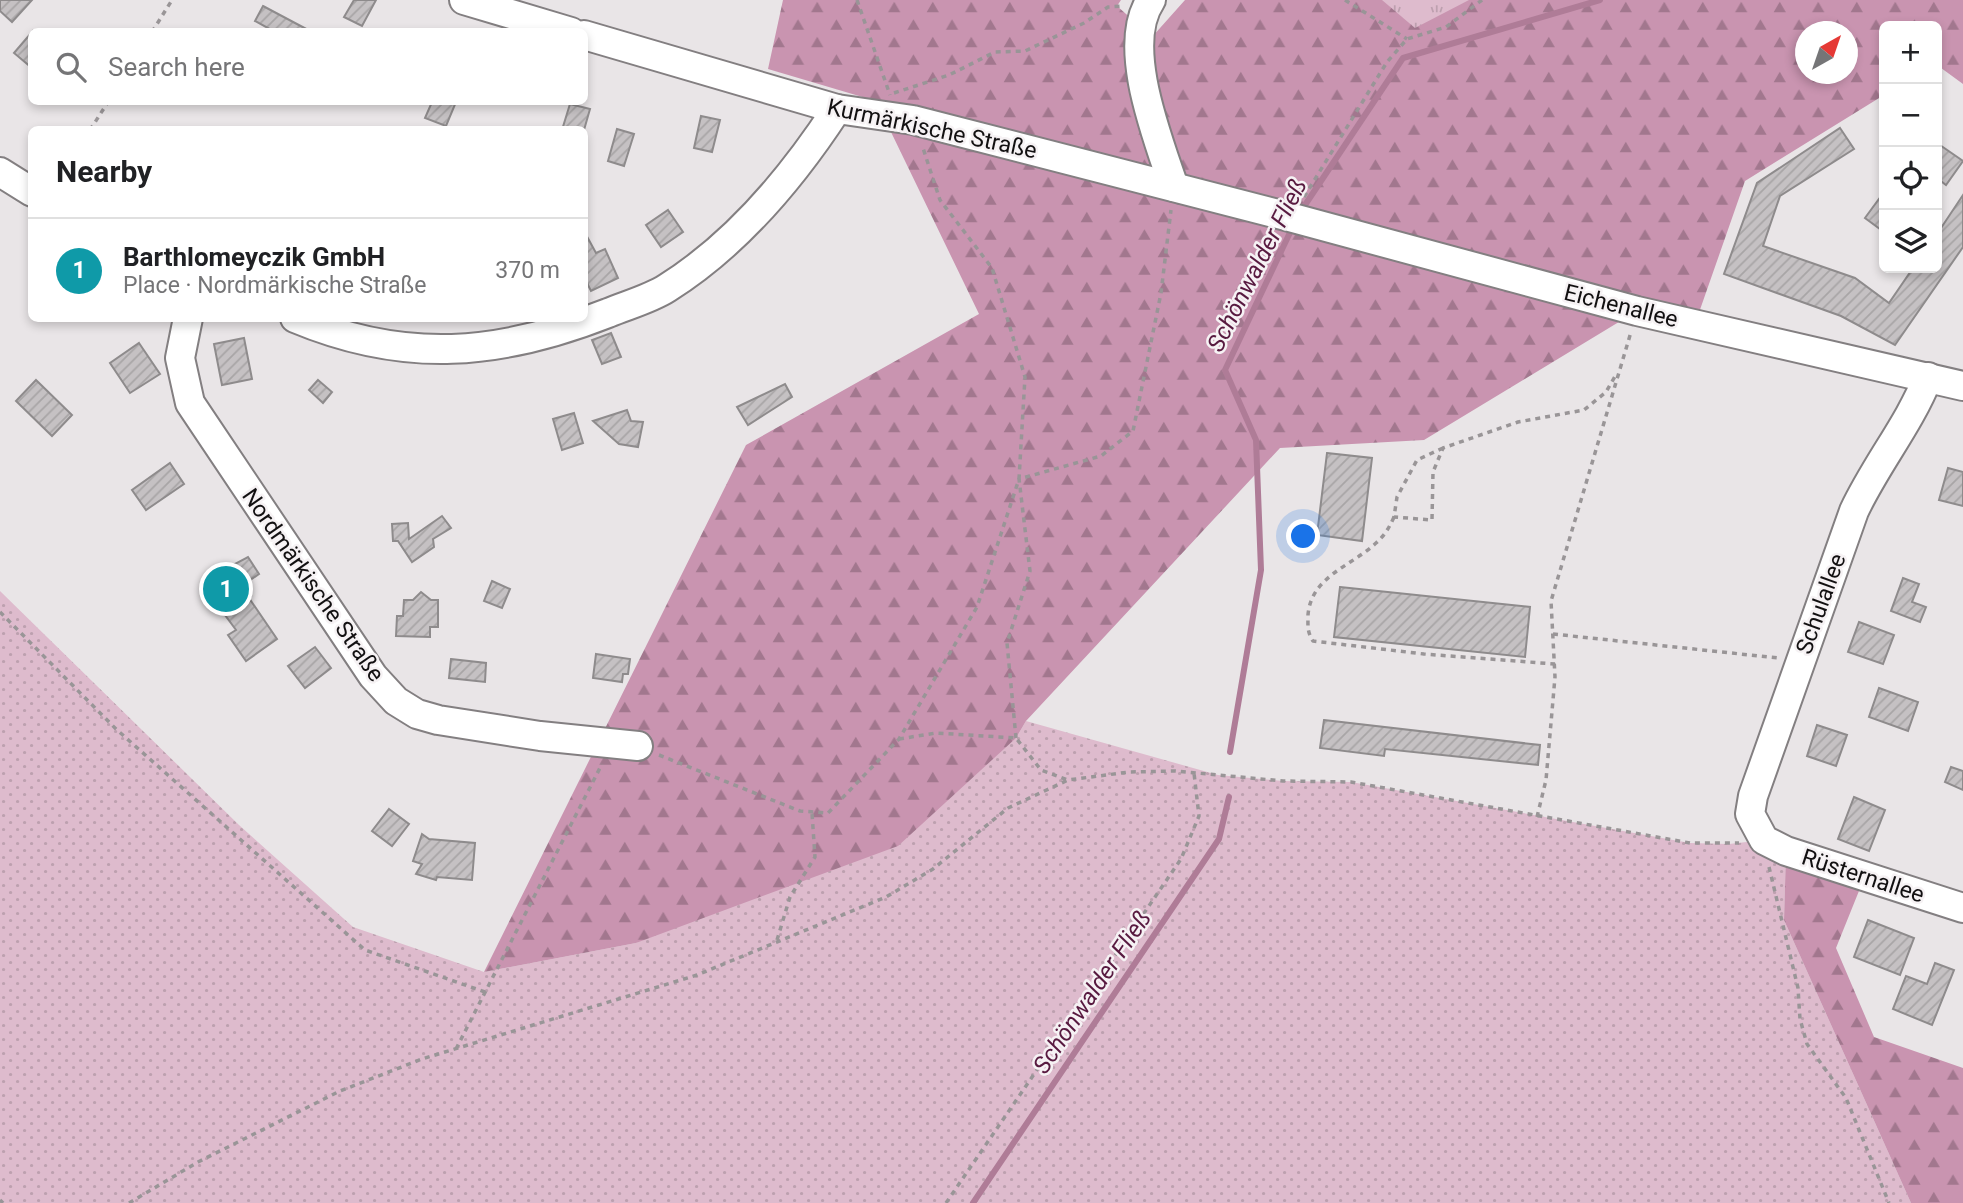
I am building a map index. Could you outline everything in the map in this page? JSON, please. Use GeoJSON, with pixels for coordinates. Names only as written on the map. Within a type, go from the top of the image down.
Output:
{"type":"FeatureCollection","features":[{"type":"Feature","properties":{"kind":"street"},"geometry":{"type":"LineString","coordinates":[[464,0],[558,28]]}},
{"type":"Feature","properties":{"kind":"street"},"geometry":{"type":"LineString","coordinates":[[1149,2],[1139,35],[1148,108],[1174,187]]}},
{"type":"Feature","properties":{"kind":"street","name":"Kurmärkische Straße"},"geometry":{"type":"LineString","coordinates":[[588,36],[837,109],[913,120],[1291,217]]}},
{"type":"Feature","properties":{"kind":"street"},"geometry":{"type":"LineString","coordinates":[[588,321],[665,290],[715,253],[802,163],[837,109]]}},
{"type":"Feature","properties":{"kind":"street"},"geometry":{"type":"LineString","coordinates":[[0,172],[28,190]]}},
{"type":"Feature","properties":{"kind":"street","name":"Eichenallee"},"geometry":{"type":"LineString","coordinates":[[1291,217],[1637,311],[1951,377]]}},
{"type":"Feature","properties":{"kind":"street","name":"Nordmärkische Straße"},"geometry":{"type":"LineString","coordinates":[[187,322],[180,358],[190,403],[365,664],[396,701],[417,714],[438,720],[625,745]]}},
{"type":"Feature","properties":{"kind":"street"},"geometry":{"type":"LineString","coordinates":[[304,322],[328,332],[388,347],[448,352],[491,346],[585,322]]}},
{"type":"Feature","properties":{"kind":"street","name":"Schulallee"},"geometry":{"type":"LineString","coordinates":[[1764,840],[1750,814],[1754,796],[1866,485],[1902,430],[1951,377]]}},
{"type":"Feature","properties":{"kind":"street","name":"Rüsternallee"},"geometry":{"type":"LineString","coordinates":[[1764,840],[1786,851],[1963,908]]}},
{"type":"Feature","properties":{"kind":"path"},"geometry":{"type":"LineString","coordinates":[[154,28],[172,0]]}},
{"type":"Feature","properties":{"kind":"path"},"geometry":{"type":"LineString","coordinates":[[857,0],[890,94],[949,75],[995,52],[1025,51],[1084,23],[1108,7],[1149,2]]}},
{"type":"Feature","properties":{"kind":"path"},"geometry":{"type":"LineString","coordinates":[[1345,0],[1407,39]]}},
{"type":"Feature","properties":{"kind":"path"},"geometry":{"type":"LineString","coordinates":[[1291,217],[1380,72],[1407,39],[1446,27],[1482,0]]}},
{"type":"Feature","properties":{"kind":"path"},"geometry":{"type":"LineString","coordinates":[[93,126],[106,105]]}},
{"type":"Feature","properties":{"kind":"path"},"geometry":{"type":"LineString","coordinates":[[913,120],[940,200],[992,268],[1025,377],[1019,478],[1030,570],[1007,643],[1016,738],[1041,770],[1068,780]]}},
{"type":"Feature","properties":{"kind":"path"},"geometry":{"type":"LineString","coordinates":[[1019,478],[1101,456],[1133,432],[1161,293],[1174,187]]}},
{"type":"Feature","properties":{"kind":"path"},"geometry":{"type":"LineString","coordinates":[[1537,817],[1546,780],[1555,664],[1551,601],[1637,311]]}},
{"type":"Feature","properties":{"kind":"path"},"geometry":{"type":"LineString","coordinates":[[1555,664],[1424,654],[1313,640],[1308,633],[1308,612],[1319,586],[1346,563],[1374,546],[1387,532],[1394,517],[1397,497],[1417,460],[1518,422],[1584,411],[1606,392],[1621,365]]}},
{"type":"Feature","properties":{"kind":"path"},"geometry":{"type":"LineString","coordinates":[[1394,517],[1432,520],[1433,472],[1443,448]]}},
{"type":"Feature","properties":{"kind":"path"},"geometry":{"type":"LineString","coordinates":[[456,1049],[485,992],[625,745],[734,787],[812,813],[828,813],[899,739],[976,607],[1019,478]]}},
{"type":"Feature","properties":{"kind":"path"},"geometry":{"type":"LineString","coordinates":[[0,612],[116,729],[365,950],[485,992]]}},
{"type":"Feature","properties":{"kind":"path"},"geometry":{"type":"LineString","coordinates":[[1553,634],[1801,661]]}},
{"type":"Feature","properties":{"kind":"path"},"geometry":{"type":"LineString","coordinates":[[899,739],[936,733],[1016,738]]}},
{"type":"Feature","properties":{"kind":"path"},"geometry":{"type":"LineString","coordinates":[[129,1203],[198,1162],[318,1101],[456,1049],[697,975],[911,884],[1008,808],[1068,780],[1129,772],[1351,782],[1690,844],[1729,844],[1764,840],[1773,895],[1798,988],[1800,1019],[1807,1044],[1846,1098],[1889,1203]]}},
{"type":"Feature","properties":{"kind":"path"},"geometry":{"type":"LineString","coordinates":[[946,1203],[1181,859],[1199,816],[1194,773]]}},
{"type":"Feature","properties":{"kind":"path"},"geometry":{"type":"LineString","coordinates":[[777,940],[790,897],[815,857],[812,813]]}},
{"type":"Feature","properties":{"kind":"green space"},"geometry":{"type":"Polygon","coordinates":[[[783,0],[1121,0],[1117,6],[1152,37],[1185,0],[1963,0],[1963,84],[1942,69],[1942,21],[1879,21],[1879,98],[1745,181],[1695,324],[1637,311],[1424,440],[1280,448],[1026,721],[1016,738],[898,846],[636,943],[484,972],[746,445],[979,314],[876,101],[768,69],[783,0]]]}},
{"type":"Feature","properties":{"kind":"green space"},"geometry":{"type":"Polygon","coordinates":[[[1382,0],[1469,0],[1415,28],[1382,0]]]}},
{"type":"Feature","properties":{"kind":"green space"},"geometry":{"type":"Polygon","coordinates":[[[0,591],[239,825],[353,927],[484,972],[636,943],[1016,738],[1026,721],[1218,775],[1283,781],[1351,782],[1690,843],[1729,844],[1764,840],[1786,851],[1784,920],[1911,1203],[0,1203],[0,591]]]}},
{"type":"Feature","properties":{"kind":"green space"},"geometry":{"type":"Polygon","coordinates":[[[1786,851],[1865,876],[1836,948],[1874,1037],[1963,1068],[1963,1203],[1911,1203],[1784,920],[1786,851]]]}},
{"type":"Feature","properties":{"kind":"building"},"geometry":{"type":"Polygon","coordinates":[[[0,0],[32,0],[12,22],[0,11],[0,0]]]}},
{"type":"Feature","properties":{"kind":"building"},"geometry":{"type":"Polygon","coordinates":[[[354,0],[376,0],[362,26],[344,17],[354,0]]]}},
{"type":"Feature","properties":{"kind":"building"},"geometry":{"type":"Polygon","coordinates":[[[263,6],[304,28],[268,28],[255,21],[263,6]]]}},
{"type":"Feature","properties":{"kind":"building"},"geometry":{"type":"Polygon","coordinates":[[[28,37],[28,65],[14,53],[28,37]]]}},
{"type":"Feature","properties":{"kind":"building"},"geometry":{"type":"Polygon","coordinates":[[[431,105],[455,105],[446,126],[425,118],[431,105]]]}},
{"type":"Feature","properties":{"kind":"building"},"geometry":{"type":"Polygon","coordinates":[[[570,105],[590,109],[585,126],[563,126],[570,105]]]}},
{"type":"Feature","properties":{"kind":"building"},"geometry":{"type":"Polygon","coordinates":[[[701,116],[720,120],[712,152],[694,148],[701,116]]]}},
{"type":"Feature","properties":{"kind":"building"},"geometry":{"type":"Polygon","coordinates":[[[1840,128],[1854,149],[1780,196],[1763,246],[1855,278],[1889,303],[1910,273],[1942,273],[1942,226],[1963,195],[1963,247],[1895,345],[1841,316],[1724,274],[1757,183],[1840,128]]]}},
{"type":"Feature","properties":{"kind":"building"},"geometry":{"type":"Polygon","coordinates":[[[617,129],[634,134],[624,166],[608,161],[617,129]]]}},
{"type":"Feature","properties":{"kind":"building"},"geometry":{"type":"Polygon","coordinates":[[[1942,146],[1963,161],[1946,185],[1942,182],[1942,146]]]}},
{"type":"Feature","properties":{"kind":"building"},"geometry":{"type":"Polygon","coordinates":[[[1879,199],[1879,228],[1865,218],[1879,199]]]}},
{"type":"Feature","properties":{"kind":"building"},"geometry":{"type":"Polygon","coordinates":[[[668,210],[683,232],[661,247],[646,225],[668,210]]]}},
{"type":"Feature","properties":{"kind":"building"},"geometry":{"type":"Polygon","coordinates":[[[588,238],[596,253],[605,249],[618,278],[591,291],[588,285],[588,238]]]}},
{"type":"Feature","properties":{"kind":"building"},"geometry":{"type":"Polygon","coordinates":[[[611,333],[621,357],[602,364],[592,340],[611,333]]]}},
{"type":"Feature","properties":{"kind":"building"},"geometry":{"type":"Polygon","coordinates":[[[244,338],[252,379],[222,385],[214,344],[244,338]]]}},
{"type":"Feature","properties":{"kind":"building"},"geometry":{"type":"Polygon","coordinates":[[[139,343],[160,374],[130,393],[110,363],[139,343]]]}},
{"type":"Feature","properties":{"kind":"building"},"geometry":{"type":"Polygon","coordinates":[[[36,380],[72,415],[52,436],[16,401],[36,380]]]}},
{"type":"Feature","properties":{"kind":"building"},"geometry":{"type":"Polygon","coordinates":[[[318,380],[332,392],[323,403],[309,390],[318,380]]]}},
{"type":"Feature","properties":{"kind":"building"},"geometry":{"type":"Polygon","coordinates":[[[785,384],[792,397],[748,425],[737,407],[785,384]]]}},
{"type":"Feature","properties":{"kind":"building"},"geometry":{"type":"Polygon","coordinates":[[[627,410],[631,421],[643,422],[638,447],[619,444],[593,421],[627,410]]]}},
{"type":"Feature","properties":{"kind":"building"},"geometry":{"type":"Polygon","coordinates":[[[574,413],[583,443],[562,450],[553,419],[574,413]]]}},
{"type":"Feature","properties":{"kind":"building"},"geometry":{"type":"Polygon","coordinates":[[[1327,453],[1372,458],[1362,541],[1317,535],[1327,453]]]}},
{"type":"Feature","properties":{"kind":"building"},"geometry":{"type":"Polygon","coordinates":[[[170,463],[184,484],[146,510],[132,490],[170,463]]]}},
{"type":"Feature","properties":{"kind":"building"},"geometry":{"type":"Polygon","coordinates":[[[1948,468],[1963,472],[1963,506],[1939,500],[1948,468]]]}},
{"type":"Feature","properties":{"kind":"building"},"geometry":{"type":"Polygon","coordinates":[[[442,516],[451,528],[433,539],[434,547],[412,562],[398,541],[393,541],[392,524],[408,523],[409,539],[442,516]]]}},
{"type":"Feature","properties":{"kind":"building"},"geometry":{"type":"Polygon","coordinates":[[[248,557],[259,574],[243,585],[277,639],[246,661],[228,635],[236,630],[216,603],[208,602],[209,593],[204,585],[214,575],[248,557]]]}},
{"type":"Feature","properties":{"kind":"building"},"geometry":{"type":"Polygon","coordinates":[[[1903,578],[1919,584],[1912,602],[1926,607],[1920,622],[1891,611],[1903,578]]]}},
{"type":"Feature","properties":{"kind":"building"},"geometry":{"type":"Polygon","coordinates":[[[492,581],[510,589],[502,608],[484,601],[492,581]]]}},
{"type":"Feature","properties":{"kind":"building"},"geometry":{"type":"Polygon","coordinates":[[[1340,587],[1530,607],[1525,657],[1334,637],[1340,587]]]}},
{"type":"Feature","properties":{"kind":"building"},"geometry":{"type":"Polygon","coordinates":[[[421,592],[431,600],[438,600],[438,627],[430,627],[430,637],[396,636],[397,616],[403,616],[404,600],[413,600],[421,592]]]}},
{"type":"Feature","properties":{"kind":"building"},"geometry":{"type":"Polygon","coordinates":[[[1859,622],[1894,635],[1883,664],[1848,652],[1859,622]]]}},
{"type":"Feature","properties":{"kind":"building"},"geometry":{"type":"Polygon","coordinates":[[[315,647],[331,668],[305,688],[288,666],[315,647]]]}},
{"type":"Feature","properties":{"kind":"building"},"geometry":{"type":"Polygon","coordinates":[[[596,654],[630,659],[628,674],[623,674],[622,682],[593,678],[596,654]]]}},
{"type":"Feature","properties":{"kind":"building"},"geometry":{"type":"Polygon","coordinates":[[[451,659],[486,663],[485,682],[449,678],[451,659]]]}},
{"type":"Feature","properties":{"kind":"building"},"geometry":{"type":"Polygon","coordinates":[[[1879,688],[1918,702],[1908,731],[1869,717],[1879,688]]]}},
{"type":"Feature","properties":{"kind":"building"},"geometry":{"type":"Polygon","coordinates":[[[1324,720],[1540,745],[1538,765],[1385,749],[1384,756],[1320,748],[1324,720]]]}},
{"type":"Feature","properties":{"kind":"building"},"geometry":{"type":"Polygon","coordinates":[[[1817,725],[1847,735],[1836,766],[1807,756],[1817,725]]]}},
{"type":"Feature","properties":{"kind":"building"},"geometry":{"type":"Polygon","coordinates":[[[1951,767],[1963,771],[1963,790],[1945,782],[1951,767]]]}},
{"type":"Feature","properties":{"kind":"building"},"geometry":{"type":"Polygon","coordinates":[[[1854,797],[1885,810],[1869,851],[1838,839],[1854,797]]]}},
{"type":"Feature","properties":{"kind":"building"},"geometry":{"type":"Polygon","coordinates":[[[389,809],[409,824],[392,846],[372,831],[389,809]]]}},
{"type":"Feature","properties":{"kind":"building"},"geometry":{"type":"Polygon","coordinates":[[[422,834],[429,839],[475,843],[472,880],[437,877],[436,880],[416,874],[422,864],[413,861],[422,834]]]}},
{"type":"Feature","properties":{"kind":"building"},"geometry":{"type":"Polygon","coordinates":[[[1868,920],[1914,938],[1900,975],[1854,957],[1868,920]]]}},
{"type":"Feature","properties":{"kind":"building"},"geometry":{"type":"Polygon","coordinates":[[[1935,963],[1954,970],[1932,1025],[1893,1009],[1906,976],[1927,984],[1935,963]]]}},
{"type":"Feature","properties":{"kind":"waterway","name":"Schönwalder Fließ"},"geometry":{"type":"LineString","coordinates":[[1301,211],[1403,58],[1600,0]]}},
{"type":"Feature","properties":{"kind":"waterway","name":"Schönwalder Fließ"},"geometry":{"type":"LineString","coordinates":[[1230,752],[1261,570],[1256,440],[1225,370],[1294,224]]}},
{"type":"Feature","properties":{"kind":"waterway","name":"Schönwalder Fließ"},"geometry":{"type":"LineString","coordinates":[[973,1203],[1219,839],[1229,797]]}},
{"type":"Feature","properties":{"kind":"place","name":"Barthlomeyczik GmbH"},"geometry":{"type":"Point","coordinates":[226,589]}}]}
